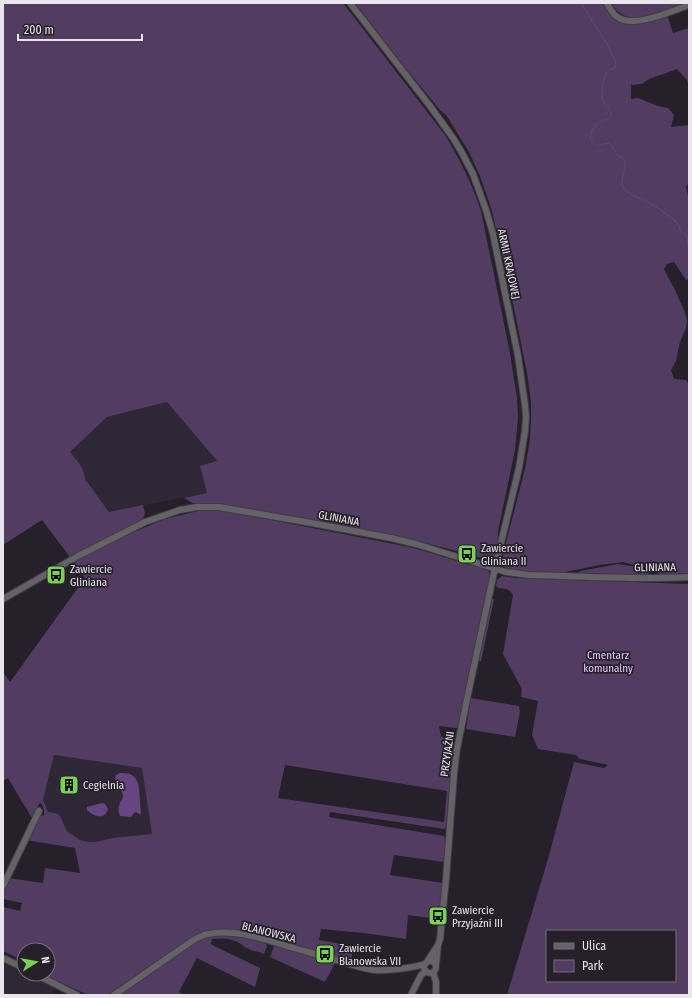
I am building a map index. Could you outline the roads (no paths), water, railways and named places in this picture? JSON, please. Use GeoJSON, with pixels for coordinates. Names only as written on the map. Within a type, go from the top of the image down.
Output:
{"type":"FeatureCollection","features":[{"type":"Feature","properties":{"kind":"street","name":"ARMII KRAJOWEJ"},"geometry":{"type":"LineString","coordinates":[[350,3],[456,142],[476,180],[493,234],[518,356],[526,417],[524,444],[495,568]]}},
{"type":"Feature","properties":{"kind":"street"},"geometry":{"type":"LineString","coordinates":[[607,3],[616,16],[632,21],[642,21],[689,5]]}},
{"type":"Feature","properties":{"kind":"street","name":"GLINIANA"},"geometry":{"type":"LineString","coordinates":[[3,599],[78,556],[145,522],[180,510],[197,507],[220,507],[391,538],[416,544],[506,572],[529,575],[663,578],[689,577]]}},
{"type":"Feature","properties":{"kind":"street","name":"PRZYJAŹNI"},"geometry":{"type":"LineString","coordinates":[[436,964],[440,939],[456,755],[467,696],[495,568]]}},
{"type":"Feature","properties":{"kind":"street"},"geometry":{"type":"LineString","coordinates":[[3,886],[39,811]]}},
{"type":"Feature","properties":{"kind":"street","name":"BLANOWSKA"},"geometry":{"type":"LineString","coordinates":[[114,995],[192,941],[203,936],[217,933],[241,934],[258,937],[365,968],[380,970],[411,968],[426,963]]}},
{"type":"Feature","properties":{"kind":"street","name":"PRZYJAŹNI"},"geometry":{"type":"LineString","coordinates":[[426,963],[438,945]]}},
{"type":"Feature","properties":{"kind":"street"},"geometry":{"type":"LineString","coordinates":[[3,958],[16,964]]}},
{"type":"Feature","properties":{"kind":"street"},"geometry":{"type":"LineString","coordinates":[[411,995],[424,972],[426,963],[432,961],[436,964],[436,969],[433,972],[436,982],[436,995]]}},
{"type":"Feature","properties":{"kind":"street"},"geometry":{"type":"LineString","coordinates":[[411,968],[429,973],[433,972]]}},
{"type":"Feature","properties":{"kind":"street"},"geometry":{"type":"LineString","coordinates":[[51,982],[77,995]]}},
{"type":"Feature","properties":{"kind":"waterway"},"geometry":{"type":"LineString","coordinates":[[581,3],[609,47],[610,52],[616,61],[615,67],[606,74],[602,89],[602,97],[610,111],[611,116],[595,126],[591,132],[590,138],[597,146],[609,143],[617,155],[625,160],[622,183],[624,188],[630,193],[648,202],[676,222],[679,225],[681,233],[685,234],[687,237],[689,252]]}},
{"type":"Feature","properties":{"kind":"place","name":"Zawiercie Gliniana II"},"geometry":{"type":"Point","coordinates":[467,554]}},
{"type":"Feature","properties":{"kind":"place","name":"Zawiercie Gliniana"},"geometry":{"type":"Point","coordinates":[56,575]}},
{"type":"Feature","properties":{"kind":"place","name":"Cegielnia"},"geometry":{"type":"Point","coordinates":[69,785]}},
{"type":"Feature","properties":{"kind":"place","name":"Zawiercie Przyjaźni III"},"geometry":{"type":"Point","coordinates":[438,916]}},
{"type":"Feature","properties":{"kind":"place","name":"Zawiercie Blanowska VII"},"geometry":{"type":"Point","coordinates":[325,954]}},
{"type":"Feature","properties":{"kind":"park label","name":"Cmentarz komunalny"},"geometry":{"type":"Point","coordinates":[608,661]}}]}
